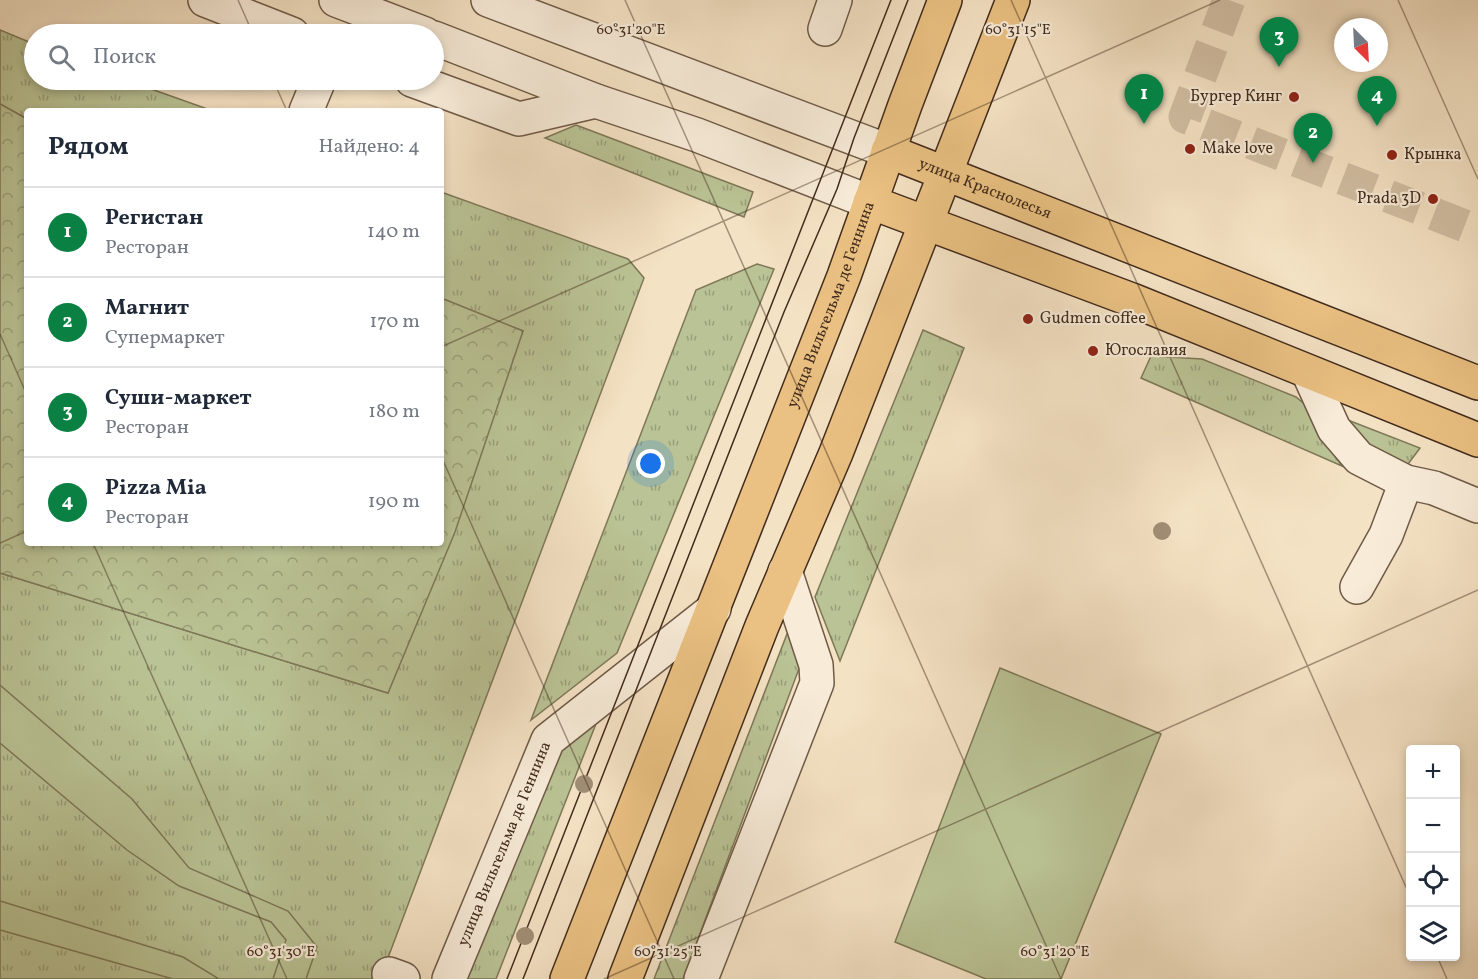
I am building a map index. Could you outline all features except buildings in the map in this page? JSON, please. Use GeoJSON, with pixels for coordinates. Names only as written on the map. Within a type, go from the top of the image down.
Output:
{"type":"FeatureCollection","features":[{"type":"Feature","properties":{"kind":"main road","name":"улица Вильгельма де Геннина"},"geometry":{"type":"LineString","coordinates":[[567,979],[843,276],[945,0]]}},
{"type":"Feature","properties":{"kind":"main road"},"geometry":{"type":"LineString","coordinates":[[625,979],[785,571],[836,453],[1013,0]]}},
{"type":"Feature","properties":{"kind":"main road","name":"улица Краснолесья"},"geometry":{"type":"LineString","coordinates":[[888,151],[1478,383]]}},
{"type":"Feature","properties":{"kind":"main road"},"geometry":{"type":"LineString","coordinates":[[870,202],[1132,300],[1478,440]]}},
{"type":"Feature","properties":{"kind":"street"},"geometry":{"type":"LineString","coordinates":[[205,0],[266,24]]}},
{"type":"Feature","properties":{"kind":"street"},"geometry":{"type":"LineString","coordinates":[[336,0],[399,24]]}},
{"type":"Feature","properties":{"kind":"street","name":"улица Краснолесья"},"geometry":{"type":"LineString","coordinates":[[488,0],[888,151]]}},
{"type":"Feature","properties":{"kind":"street"},"geometry":{"type":"LineString","coordinates":[[444,42],[596,101],[697,135],[870,202]]}},
{"type":"Feature","properties":{"kind":"street"},"geometry":{"type":"LineString","coordinates":[[307,108],[315,90]]}},
{"type":"Feature","properties":{"kind":"street"},"geometry":{"type":"LineString","coordinates":[[439,90],[519,119],[596,101]]}},
{"type":"Feature","properties":{"kind":"street"},"geometry":{"type":"LineString","coordinates":[[1308,372],[1334,429],[1359,458],[1406,482],[1434,488],[1478,506]]}},
{"type":"Feature","properties":{"kind":"street"},"geometry":{"type":"LineString","coordinates":[[1357,587],[1386,535],[1406,482]]}},
{"type":"Feature","properties":{"kind":"street"},"geometry":{"type":"LineString","coordinates":[[701,979],[817,683],[816,665],[785,571]]}},
{"type":"Feature","properties":{"kind":"street","name":"улица Вильгельма де Геннина"},"geometry":{"type":"LineString","coordinates":[[449,979],[548,740],[714,609]]}},
{"type":"Feature","properties":{"kind":"green space"},"geometry":{"type":"Polygon","coordinates":[[[0,30],[24,40],[24,90],[154,90],[205,108],[24,108],[24,117],[0,104],[0,30]]]}},
{"type":"Feature","properties":{"kind":"green space"},"geometry":{"type":"Polygon","coordinates":[[[0,104],[24,117],[24,546],[444,546],[444,299],[523,331],[455,532],[388,693],[0,573],[0,104]]]}},
{"type":"Feature","properties":{"kind":"green space"},"geometry":{"type":"Polygon","coordinates":[[[576,125],[753,192],[744,217],[545,138],[576,125]]]}},
{"type":"Feature","properties":{"kind":"green space"},"geometry":{"type":"Polygon","coordinates":[[[444,193],[628,259],[644,278],[380,979],[0,979],[0,573],[388,693],[523,331],[444,299],[444,193]]]}},
{"type":"Feature","properties":{"kind":"green space"},"geometry":{"type":"Polygon","coordinates":[[[757,264],[774,269],[617,653],[531,720],[696,290],[757,264]]]}},
{"type":"Feature","properties":{"kind":"green space"},"geometry":{"type":"Polygon","coordinates":[[[923,330],[964,348],[840,661],[815,597],[923,330]]]}},
{"type":"Feature","properties":{"kind":"green space"},"geometry":{"type":"Polygon","coordinates":[[[1151,356],[1202,359],[1296,397],[1314,412],[1323,437],[1342,466],[1141,378],[1151,356]]]}},
{"type":"Feature","properties":{"kind":"green space"},"geometry":{"type":"Polygon","coordinates":[[[1340,417],[1420,448],[1405,468],[1366,453],[1340,417]]]}},
{"type":"Feature","properties":{"kind":"green space"},"geometry":{"type":"Polygon","coordinates":[[[787,634],[794,639],[800,666],[683,979],[654,979],[787,634]]]}},
{"type":"Feature","properties":{"kind":"green space"},"geometry":{"type":"Polygon","coordinates":[[[1000,668],[1161,734],[1061,979],[986,979],[895,942],[1000,668]]]}},
{"type":"Feature","properties":{"kind":"green space"},"geometry":{"type":"Polygon","coordinates":[[[0,685],[132,799],[189,868],[288,911],[317,947],[306,979],[273,979],[286,940],[271,922],[179,886],[127,850],[0,743],[0,685]]]}},
{"type":"Feature","properties":{"kind":"green space"},"geometry":{"type":"Polygon","coordinates":[[[601,711],[496,979],[464,979],[551,756],[601,711]]]}},
{"type":"Feature","properties":{"kind":"green space"},"geometry":{"type":"Polygon","coordinates":[[[0,901],[183,957],[219,979],[173,979],[0,930],[0,901]]]}},
{"type":"Feature","properties":{"kind":"tunnel"},"geometry":{"type":"LineString","coordinates":[[1229,0],[1185,117],[1478,231]]}},
{"type":"Feature","properties":{"kind":"tram line"},"geometry":{"type":"LineString","coordinates":[[507,979],[891,0]]}},
{"type":"Feature","properties":{"kind":"tram line"},"geometry":{"type":"LineString","coordinates":[[523,979],[784,312],[837,189],[854,138],[908,0]]}},
{"type":"Feature","properties":{"kind":"place","name":"Суши-маркет"},"geometry":{"type":"Point","coordinates":[1279,67]}},
{"type":"Feature","properties":{"kind":"place","name":"Бургер Кинг"},"geometry":{"type":"Point","coordinates":[1294,97]}},
{"type":"Feature","properties":{"kind":"place","name":"Регистан"},"geometry":{"type":"Point","coordinates":[1144,124]}},
{"type":"Feature","properties":{"kind":"place","name":"Pizza Mia"},"geometry":{"type":"Point","coordinates":[1377,126]}},
{"type":"Feature","properties":{"kind":"place","name":"Make love"},"geometry":{"type":"Point","coordinates":[1190,149]}},
{"type":"Feature","properties":{"kind":"place","name":"Крынка"},"geometry":{"type":"Point","coordinates":[1392,155]}},
{"type":"Feature","properties":{"kind":"place","name":"Магнит"},"geometry":{"type":"Point","coordinates":[1313,163]}},
{"type":"Feature","properties":{"kind":"place","name":"Prada 3D"},"geometry":{"type":"Point","coordinates":[1433,199]}},
{"type":"Feature","properties":{"kind":"place","name":"Gudmen coffee"},"geometry":{"type":"Point","coordinates":[1028,319]}},
{"type":"Feature","properties":{"kind":"place","name":"Югославия"},"geometry":{"type":"Point","coordinates":[1093,351]}}]}
